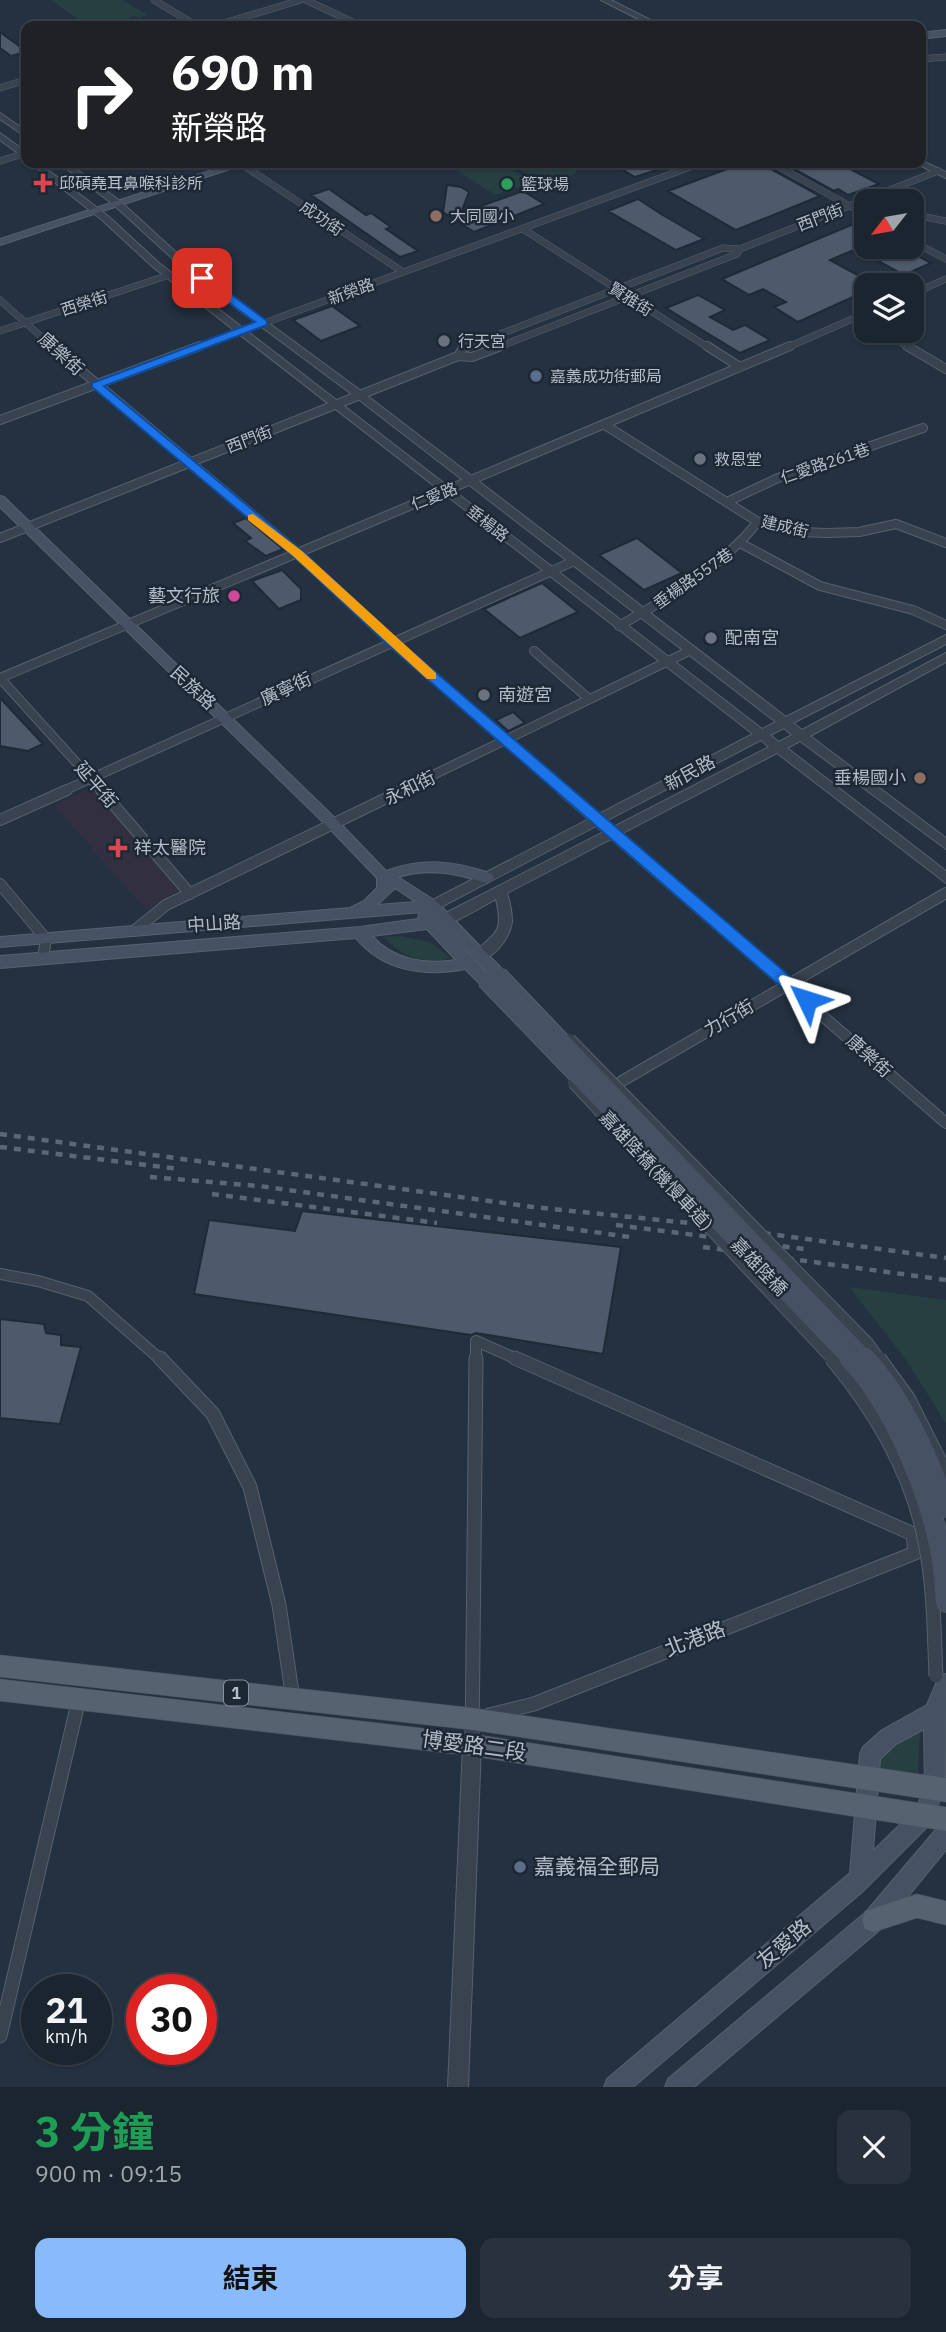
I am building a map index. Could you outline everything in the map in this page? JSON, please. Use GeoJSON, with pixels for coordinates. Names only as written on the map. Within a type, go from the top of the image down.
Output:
{"type":"FeatureCollection","features":[{"type":"Feature","properties":{"kind":"main road"},"geometry":{"type":"LineString","coordinates":[[926,35],[946,33]]}},
{"type":"Feature","properties":{"kind":"main road"},"geometry":{"type":"LineString","coordinates":[[0,242],[226,168]]}},
{"type":"Feature","properties":{"kind":"main road","name":"民族路"},"geometry":{"type":"LineString","coordinates":[[0,500],[333,824],[416,909],[439,921]]}},
{"type":"Feature","properties":{"kind":"main road"},"geometry":{"type":"LineString","coordinates":[[348,914],[369,905],[376,898],[384,889],[384,877],[408,868],[432,865],[461,869],[487,878]]}},
{"type":"Feature","properties":{"kind":"main road","name":"民族路"},"geometry":{"type":"LineString","coordinates":[[384,877],[400,884],[432,906],[439,921],[473,959]]}},
{"type":"Feature","properties":{"kind":"main road","name":"中山路"},"geometry":{"type":"LineString","coordinates":[[0,942],[432,906]]}},
{"type":"Feature","properties":{"kind":"main road","name":"中山路"},"geometry":{"type":"LineString","coordinates":[[0,962],[360,932],[439,921]]}},
{"type":"Feature","properties":{"kind":"main road"},"geometry":{"type":"LineString","coordinates":[[128,950],[134,931]]}},
{"type":"Feature","properties":{"kind":"main road"},"geometry":{"type":"LineString","coordinates":[[360,932],[376,950],[413,966],[442,968],[473,959],[490,975]]}},
{"type":"Feature","properties":{"kind":"main road","name":"嘉雄陸橋"},"geometry":{"type":"LineString","coordinates":[[490,975],[875,1368],[923,1447],[946,1508]]}},
{"type":"Feature","properties":{"kind":"main road","name":"嘉雄陸橋"},"geometry":{"type":"LineString","coordinates":[[490,975],[856,1365],[892,1419],[920,1482],[940,1549],[946,1603]]}},
{"type":"Feature","properties":{"kind":"main road","name":"博愛路二段"},"geometry":{"type":"LineString","coordinates":[[0,1666],[472,1718],[940,1788]]}},
{"type":"Feature","properties":{"kind":"main road"},"geometry":{"type":"LineString","coordinates":[[940,1788],[934,1712],[941,1680]]}},
{"type":"Feature","properties":{"kind":"main road","name":"博愛路二段"},"geometry":{"type":"LineString","coordinates":[[0,1690],[472,1745],[935,1818]]}},
{"type":"Feature","properties":{"kind":"main road"},"geometry":{"type":"LineString","coordinates":[[860,1877],[870,1754],[889,1737],[934,1712]]}},
{"type":"Feature","properties":{"kind":"main road","name":"友愛路"},"geometry":{"type":"LineString","coordinates":[[615,2087],[860,1877],[935,1818],[940,1788]]}},
{"type":"Feature","properties":{"kind":"main road"},"geometry":{"type":"LineString","coordinates":[[676,2087],[874,1920],[946,1833]]}},
{"type":"Feature","properties":{"kind":"main road"},"geometry":{"type":"LineString","coordinates":[[874,1920],[917,1906],[946,1913]]}},
{"type":"Feature","properties":{"kind":"street"},"geometry":{"type":"LineString","coordinates":[[154,0],[189,21]]}},
{"type":"Feature","properties":{"kind":"street"},"geometry":{"type":"LineString","coordinates":[[231,21],[304,0],[350,21]]}},
{"type":"Feature","properties":{"kind":"street"},"geometry":{"type":"LineString","coordinates":[[605,0],[647,21]]}},
{"type":"Feature","properties":{"kind":"street"},"geometry":{"type":"LineString","coordinates":[[926,59],[946,57]]}},
{"type":"Feature","properties":{"kind":"street"},"geometry":{"type":"LineString","coordinates":[[0,88],[21,82]]}},
{"type":"Feature","properties":{"kind":"street"},"geometry":{"type":"LineString","coordinates":[[0,115],[21,131]]}},
{"type":"Feature","properties":{"kind":"street"},"geometry":{"type":"LineString","coordinates":[[0,136],[21,152]]}},
{"type":"Feature","properties":{"kind":"street"},"geometry":{"type":"LineString","coordinates":[[0,161],[21,156]]}},
{"type":"Feature","properties":{"kind":"street"},"geometry":{"type":"LineString","coordinates":[[926,165],[942,173]]}},
{"type":"Feature","properties":{"kind":"street","name":"垂楊路"},"geometry":{"type":"LineString","coordinates":[[41,168],[96,210],[169,275],[946,878]]}},
{"type":"Feature","properties":{"kind":"street","name":"垂楊路"},"geometry":{"type":"LineString","coordinates":[[70,168],[117,203],[179,261],[360,395],[641,614],[946,845]]}},
{"type":"Feature","properties":{"kind":"street","name":"成功街"},"geometry":{"type":"LineString","coordinates":[[249,168],[403,272]]}},
{"type":"Feature","properties":{"kind":"street","name":"新榮路"},"geometry":{"type":"LineString","coordinates":[[0,420],[403,272],[456,250],[523,229],[687,168]]}},
{"type":"Feature","properties":{"kind":"street"},"geometry":{"type":"LineString","coordinates":[[781,168],[854,208]]}},
{"type":"Feature","properties":{"kind":"street","name":"西門街"},"geometry":{"type":"LineString","coordinates":[[458,356],[463,348],[723,248],[740,249],[942,173]]}},
{"type":"Feature","properties":{"kind":"street"},"geometry":{"type":"LineString","coordinates":[[924,217],[946,221]]}},
{"type":"Feature","properties":{"kind":"street","name":"賢雅街"},"geometry":{"type":"LineString","coordinates":[[523,229],[740,367]]}},
{"type":"Feature","properties":{"kind":"street"},"geometry":{"type":"LineString","coordinates":[[924,247],[946,259]]}},
{"type":"Feature","properties":{"kind":"street","name":"西門街"},"geometry":{"type":"LineString","coordinates":[[0,538],[458,356],[472,357],[737,254],[740,249]]}},
{"type":"Feature","properties":{"kind":"street","name":"西榮街"},"geometry":{"type":"LineString","coordinates":[[0,331],[169,275]]}},
{"type":"Feature","properties":{"kind":"street"},"geometry":{"type":"LineString","coordinates":[[924,289],[946,279]]}},
{"type":"Feature","properties":{"kind":"street","name":"康樂街"},"geometry":{"type":"LineString","coordinates":[[0,300],[96,385],[298,553],[392,642],[788,983],[946,1123]]}},
{"type":"Feature","properties":{"kind":"street","name":"仁愛路"},"geometry":{"type":"LineString","coordinates":[[0,678],[605,425],[854,317]]}},
{"type":"Feature","properties":{"kind":"street"},"geometry":{"type":"LineString","coordinates":[[902,343],[946,369]]}},
{"type":"Feature","properties":{"kind":"street","name":"建成街"},"geometry":{"type":"LineString","coordinates":[[605,425],[729,501],[758,522],[800,532],[827,533],[859,532],[896,524],[946,543]]}},
{"type":"Feature","properties":{"kind":"street","name":"仁愛路261巷"},"geometry":{"type":"LineString","coordinates":[[729,501],[778,478],[923,428]]}},
{"type":"Feature","properties":{"kind":"street","name":"垂楊路557巷"},"geometry":{"type":"LineString","coordinates":[[619,625],[696,579],[742,544],[758,522]]}},
{"type":"Feature","properties":{"kind":"street"},"geometry":{"type":"LineString","coordinates":[[742,544],[820,586],[913,610],[946,625]]}},
{"type":"Feature","properties":{"kind":"street","name":"廣寧街"},"geometry":{"type":"LineString","coordinates":[[0,820],[573,561]]}},
{"type":"Feature","properties":{"kind":"street","name":"新民路"},"geometry":{"type":"LineString","coordinates":[[432,906],[946,639]]}},
{"type":"Feature","properties":{"kind":"street"},"geometry":{"type":"LineString","coordinates":[[534,651],[589,699]]}},
{"type":"Feature","properties":{"kind":"street","name":"永和街"},"geometry":{"type":"LineString","coordinates":[[134,931],[166,905],[690,651]]}},
{"type":"Feature","properties":{"kind":"street","name":"新民路"},"geometry":{"type":"LineString","coordinates":[[439,921],[801,736],[946,657]]}},
{"type":"Feature","properties":{"kind":"street","name":"延平街"},"geometry":{"type":"LineString","coordinates":[[0,678],[91,778],[190,894]]}},
{"type":"Feature","properties":{"kind":"street"},"geometry":{"type":"LineString","coordinates":[[0,884],[46,939],[43,958]]}},
{"type":"Feature","properties":{"kind":"street"},"geometry":{"type":"LineString","coordinates":[[473,959],[494,947],[504,927],[505,905],[500,891]]}},
{"type":"Feature","properties":{"kind":"street","name":"力行街"},"geometry":{"type":"LineString","coordinates":[[622,1081],[946,893]]}},
{"type":"Feature","properties":{"kind":"street","name":"嘉雄陸橋(機慢車道)"},"geometry":{"type":"LineString","coordinates":[[490,975],[868,1343],[908,1398],[946,1473]]}},
{"type":"Feature","properties":{"kind":"street","name":"嘉雄陸橋(機慢車道)"},"geometry":{"type":"LineString","coordinates":[[490,975],[820,1343],[867,1401],[900,1463],[921,1523],[941,1680]]}},
{"type":"Feature","properties":{"kind":"street"},"geometry":{"type":"LineString","coordinates":[[0,1274],[38,1281],[88,1296],[146,1344],[213,1414],[250,1487],[279,1605],[293,1699]]}},
{"type":"Feature","properties":{"kind":"street","name":"北港路"},"geometry":{"type":"LineString","coordinates":[[476,1341],[913,1534],[915,1553],[534,1704],[472,1718],[476,1341]]}},
{"type":"Feature","properties":{"kind":"street"},"geometry":{"type":"LineString","coordinates":[[0,2036],[79,1699]]}},
{"type":"Feature","properties":{"kind":"street"},"geometry":{"type":"LineString","coordinates":[[458,2087],[472,1718]]}},
{"type":"Feature","properties":{"kind":"shaded area","name":"祥太醫院"},"geometry":{"type":"Polygon","coordinates":[[[93,787],[181,890],[146,910],[54,805],[93,787]]]}},
{"type":"Feature","properties":{"kind":"green space"},"geometry":{"type":"Polygon","coordinates":[[[51,0],[123,0],[147,15],[138,18],[134,15],[126,21],[80,21],[51,0]]]}},
{"type":"Feature","properties":{"kind":"green space"},"geometry":{"type":"Polygon","coordinates":[[[453,168],[509,168],[533,182],[495,195],[453,168]]]}},
{"type":"Feature","properties":{"kind":"green space"},"geometry":{"type":"Polygon","coordinates":[[[516,168],[578,168],[576,173],[564,179],[550,180],[555,184],[547,186],[516,168]]]}},
{"type":"Feature","properties":{"kind":"green space"},"geometry":{"type":"Polygon","coordinates":[[[400,936],[430,942],[451,958],[431,961],[414,958],[406,955],[384,937],[400,936]]]}},
{"type":"Feature","properties":{"kind":"green space"},"geometry":{"type":"Polygon","coordinates":[[[849,1287],[946,1300],[946,1423],[904,1357],[849,1287]]]}},
{"type":"Feature","properties":{"kind":"green space"},"geometry":{"type":"Polygon","coordinates":[[[920,1732],[918,1773],[879,1768],[888,1748],[906,1736],[920,1732]]]}},
{"type":"Feature","properties":{"kind":"building"},"geometry":{"type":"Polygon","coordinates":[[[0,32],[21,47],[21,53],[11,56],[0,48],[0,32]]]}},
{"type":"Feature","properties":{"kind":"building"},"geometry":{"type":"Polygon","coordinates":[[[620,168],[663,168],[635,177],[620,168]]]}},
{"type":"Feature","properties":{"kind":"building"},"geometry":{"type":"Polygon","coordinates":[[[730,168],[769,168],[820,196],[736,230],[668,191],[730,168]]]}},
{"type":"Feature","properties":{"kind":"building"},"geometry":{"type":"Polygon","coordinates":[[[792,168],[849,168],[879,184],[865,189],[854,189],[854,193],[848,195],[838,189],[834,191],[792,168]]]}},
{"type":"Feature","properties":{"kind":"building"},"geometry":{"type":"Polygon","coordinates":[[[447,185],[461,187],[469,192],[461,213],[523,191],[544,204],[474,232],[443,212],[447,185]]]}},
{"type":"Feature","properties":{"kind":"building"},"geometry":{"type":"Polygon","coordinates":[[[329,189],[366,215],[371,213],[391,227],[386,229],[418,251],[400,257],[311,195],[329,189]]]}},
{"type":"Feature","properties":{"kind":"building"},"geometry":{"type":"Polygon","coordinates":[[[638,199],[704,239],[676,250],[608,211],[638,199]]]}},
{"type":"Feature","properties":{"kind":"building"},"geometry":{"type":"Polygon","coordinates":[[[854,224],[854,250],[830,260],[854,273],[854,296],[798,322],[774,307],[786,302],[763,289],[749,295],[722,279],[854,224]]]}},
{"type":"Feature","properties":{"kind":"building"},"geometry":{"type":"Polygon","coordinates":[[[874,259],[924,259],[931,263],[908,273],[900,273],[874,259]]]}},
{"type":"Feature","properties":{"kind":"building"},"geometry":{"type":"Polygon","coordinates":[[[698,295],[725,310],[710,317],[733,330],[745,325],[770,340],[740,353],[666,308],[698,295]]]}},
{"type":"Feature","properties":{"kind":"building"},"geometry":{"type":"Polygon","coordinates":[[[332,306],[360,326],[321,341],[293,320],[332,306]]]}},
{"type":"Feature","properties":{"kind":"building"},"geometry":{"type":"Polygon","coordinates":[[[246,518],[283,549],[266,556],[245,541],[251,538],[233,523],[246,518]]]}},
{"type":"Feature","properties":{"kind":"building"},"geometry":{"type":"Polygon","coordinates":[[[637,538],[682,573],[644,590],[599,555],[637,538]]]}},
{"type":"Feature","properties":{"kind":"building"},"geometry":{"type":"Polygon","coordinates":[[[282,570],[301,589],[301,600],[279,609],[252,581],[282,570]]]}},
{"type":"Feature","properties":{"kind":"building"},"geometry":{"type":"Polygon","coordinates":[[[542,583],[578,612],[520,638],[484,609],[542,583]]]}},
{"type":"Feature","properties":{"kind":"building"},"geometry":{"type":"Polygon","coordinates":[[[0,698],[43,744],[28,751],[0,746],[0,698]]]}},
{"type":"Feature","properties":{"kind":"building"},"geometry":{"type":"Polygon","coordinates":[[[513,712],[525,723],[508,731],[496,720],[513,712]]]}},
{"type":"Feature","properties":{"kind":"building"},"geometry":{"type":"Polygon","coordinates":[[[302,1211],[621,1247],[603,1354],[476,1333],[471,1335],[194,1294],[209,1220],[295,1231],[302,1211]]]}},
{"type":"Feature","properties":{"kind":"building"},"geometry":{"type":"Polygon","coordinates":[[[0,1319],[44,1324],[46,1333],[61,1335],[61,1345],[81,1347],[60,1424],[0,1418],[0,1319]]]}},
{"type":"Feature","properties":{"kind":"railway"},"geometry":{"type":"LineString","coordinates":[[0,1134],[533,1207],[689,1223],[946,1258]]}},
{"type":"Feature","properties":{"kind":"railway"},"geometry":{"type":"LineString","coordinates":[[0,1147],[179,1169]]}},
{"type":"Feature","properties":{"kind":"railway"},"geometry":{"type":"LineString","coordinates":[[150,1177],[259,1186],[630,1237]]}},
{"type":"Feature","properties":{"kind":"railway"},"geometry":{"type":"LineString","coordinates":[[212,1194],[437,1223]]}},
{"type":"Feature","properties":{"kind":"railway"},"geometry":{"type":"LineString","coordinates":[[616,1225],[804,1249]]}},
{"type":"Feature","properties":{"kind":"railway"},"geometry":{"type":"LineString","coordinates":[[703,1247],[946,1280]]}},
{"type":"Feature","properties":{"kind":"slow traffic"},"geometry":{"type":"LineString","coordinates":[[253,517],[298,553],[431,676]]}},
{"type":"Feature","properties":{"kind":"place","name":"邱碩堯耳鼻喉科診所"},"geometry":{"type":"Point","coordinates":[43,183]}},
{"type":"Feature","properties":{"kind":"place","name":"籃球場"},"geometry":{"type":"Point","coordinates":[507,184]}},
{"type":"Feature","properties":{"kind":"place","name":"大同國小"},"geometry":{"type":"Point","coordinates":[436,216]}},
{"type":"Feature","properties":{"kind":"place","name":"行天宮"},"geometry":{"type":"Point","coordinates":[444,341]}},
{"type":"Feature","properties":{"kind":"place","name":"嘉義成功街郵局"},"geometry":{"type":"Point","coordinates":[536,376]}},
{"type":"Feature","properties":{"kind":"place","name":"救恩堂"},"geometry":{"type":"Point","coordinates":[700,459]}},
{"type":"Feature","properties":{"kind":"place","name":"藝文行旅"},"geometry":{"type":"Point","coordinates":[234,596]}},
{"type":"Feature","properties":{"kind":"place","name":"配南宮"},"geometry":{"type":"Point","coordinates":[711,638]}},
{"type":"Feature","properties":{"kind":"place","name":"南遊宮"},"geometry":{"type":"Point","coordinates":[484,695]}},
{"type":"Feature","properties":{"kind":"place","name":"垂楊國小"},"geometry":{"type":"Point","coordinates":[920,778]}},
{"type":"Feature","properties":{"kind":"place","name":"祥太醫院"},"geometry":{"type":"Point","coordinates":[118,848]}},
{"type":"Feature","properties":{"kind":"place","name":"嘉義福全郵局"},"geometry":{"type":"Point","coordinates":[520,1867]}},
{"type":"Feature","properties":{"kind":"route"},"geometry":{"type":"LineString","coordinates":[[202,278],[263,323],[96,385],[298,553],[392,642],[807,1000]]}}]}
